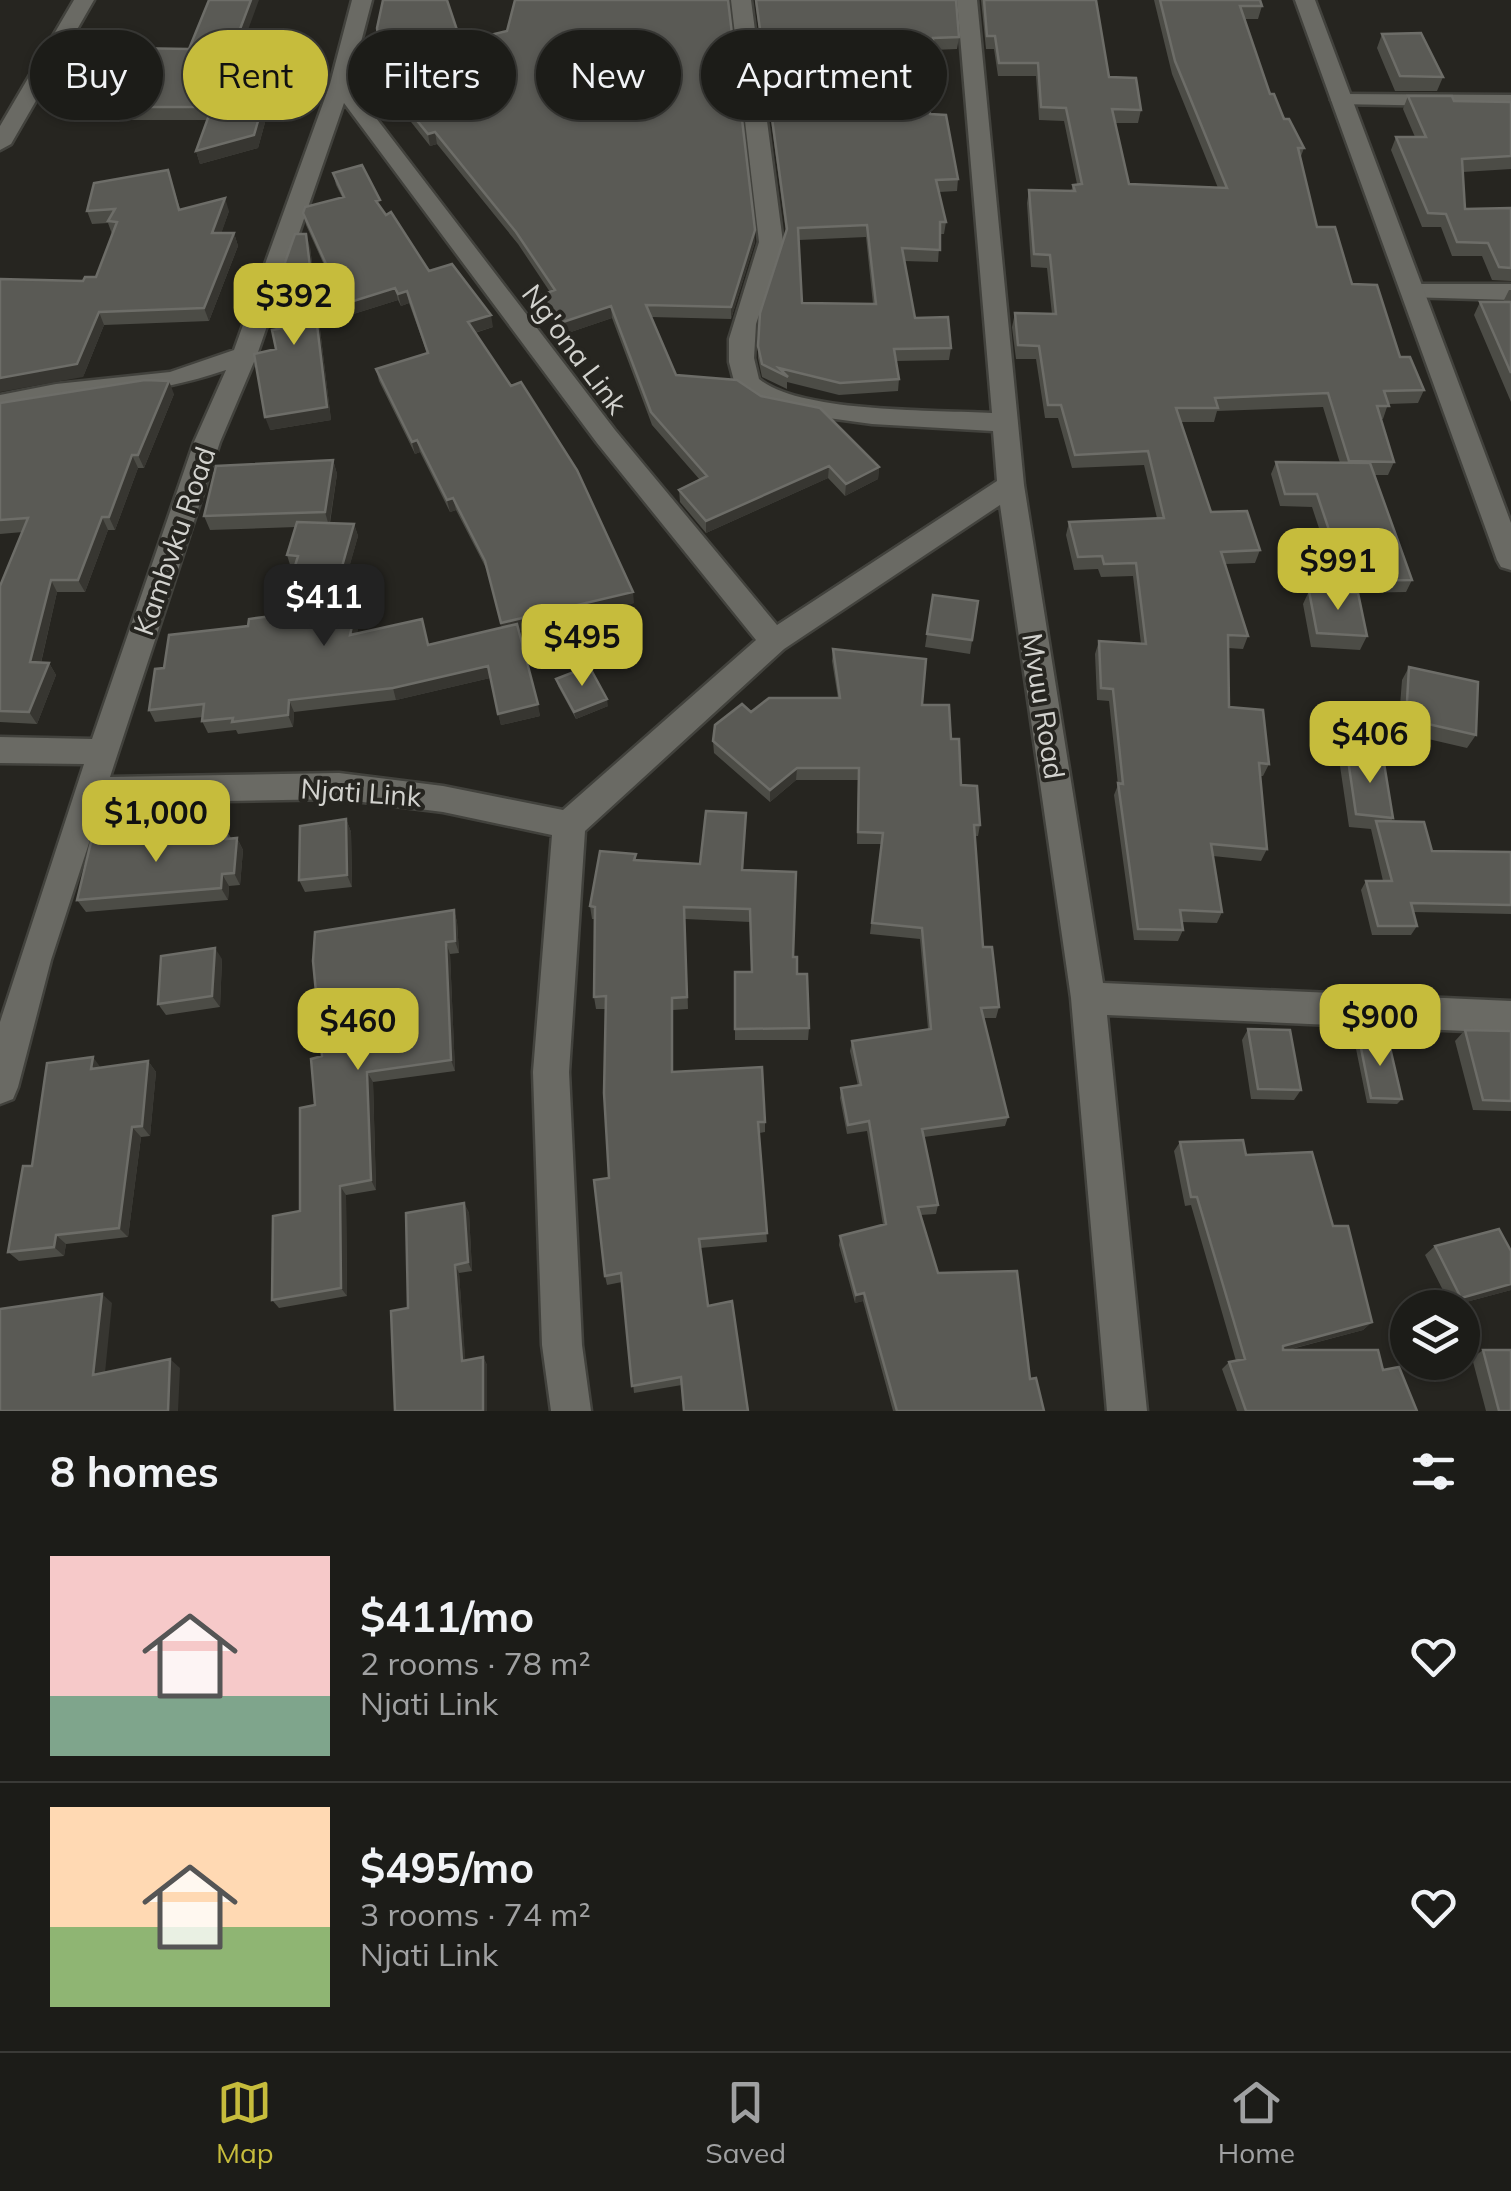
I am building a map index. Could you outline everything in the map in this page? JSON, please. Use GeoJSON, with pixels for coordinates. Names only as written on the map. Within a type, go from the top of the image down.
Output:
{"type":"FeatureCollection","features":[{"type":"Feature","properties":{"kind":"street"},"geometry":{"type":"LineString","coordinates":[[0,144],[84,0]]}},
{"type":"Feature","properties":{"kind":"street","name":"Kambvku Road"},"geometry":{"type":"LineString","coordinates":[[0,1086],[34,960],[102,752],[207,442],[245,355],[340,84],[362,0]]}},
{"type":"Feature","properties":{"kind":"street"},"geometry":{"type":"LineString","coordinates":[[741,0],[769,196],[771,242],[768,262],[744,323],[740,350],[746,380],[764,395],[799,405],[1004,423]]}},
{"type":"Feature","properties":{"kind":"street","name":"Mvuu Road"},"geometry":{"type":"LineString","coordinates":[[967,0],[1011,485],[1088,998],[1127,1411]]}},
{"type":"Feature","properties":{"kind":"street"},"geometry":{"type":"LineString","coordinates":[[1305,0],[1504,525],[1511,560]]}},
{"type":"Feature","properties":{"kind":"street","name":"Ng'ona Link"},"geometry":{"type":"LineString","coordinates":[[340,84],[544,362],[675,528],[774,641]]}},
{"type":"Feature","properties":{"kind":"street"},"geometry":{"type":"LineString","coordinates":[[1342,100],[1511,102]]}},
{"type":"Feature","properties":{"kind":"street"},"geometry":{"type":"LineString","coordinates":[[1414,292],[1511,292]]}},
{"type":"Feature","properties":{"kind":"street"},"geometry":{"type":"LineString","coordinates":[[0,404],[56,393],[172,380],[245,355]]}},
{"type":"Feature","properties":{"kind":"street"},"geometry":{"type":"LineString","coordinates":[[571,1411],[562,1345],[551,1072],[569,825],[774,641],[1011,485]]}},
{"type":"Feature","properties":{"kind":"street"},"geometry":{"type":"LineString","coordinates":[[0,750],[102,752]]}},
{"type":"Feature","properties":{"kind":"street","name":"Njati Link"},"geometry":{"type":"LineString","coordinates":[[91,790],[339,786],[443,798],[569,825]]}},
{"type":"Feature","properties":{"kind":"street"},"geometry":{"type":"LineString","coordinates":[[1088,998],[1511,1016]]}},
{"type":"Feature","properties":{"kind":"building"},"geometry":{"type":"Polygon","coordinates":[[[209,0],[251,0],[240,30],[197,30],[209,0]]]}},
{"type":"Feature","properties":{"kind":"building"},"geometry":{"type":"Polygon","coordinates":[[[383,0],[447,0],[457,30],[377,30],[383,0]]]}},
{"type":"Feature","properties":{"kind":"building"},"geometry":{"type":"Polygon","coordinates":[[[515,0],[728,0],[732,30],[701,30],[701,120],[742,120],[755,230],[731,307],[646,305],[676,375],[737,380],[761,396],[820,408],[879,467],[846,484],[829,466],[706,521],[679,490],[707,476],[651,412],[611,306],[560,323],[539,296],[555,290],[516,232],[435,132],[428,134],[417,120],[516,120],[516,30],[507,30],[515,0]]]}},
{"type":"Feature","properties":{"kind":"building"},"geometry":{"type":"Polygon","coordinates":[[[756,0],[956,0],[959,37],[947,37],[947,30],[760,30],[756,0]]]}},
{"type":"Feature","properties":{"kind":"building"},"geometry":{"type":"Polygon","coordinates":[[[984,0],[1096,0],[1109,77],[1136,78],[1141,110],[1112,109],[1129,184],[1227,188],[1175,61],[1160,0],[1260,0],[1262,6],[1240,6],[1270,94],[1274,94],[1284,119],[1289,119],[1304,148],[1298,148],[1317,227],[1335,227],[1352,284],[1377,285],[1400,357],[1410,357],[1424,390],[1384,391],[1389,406],[1377,406],[1394,462],[1349,461],[1328,393],[1215,398],[1218,408],[1176,408],[1211,512],[1247,511],[1260,550],[1221,552],[1248,636],[1228,635],[1229,707],[1263,710],[1269,764],[1259,763],[1267,849],[1211,844],[1222,912],[1180,910],[1183,930],[1138,929],[1118,783],[1123,784],[1113,689],[1101,688],[1099,641],[1146,644],[1136,563],[1104,564],[1102,556],[1078,557],[1069,522],[1164,518],[1148,451],[1075,455],[1061,405],[1048,405],[1039,346],[1018,345],[1015,313],[1056,314],[1050,255],[1034,254],[1029,190],[1075,191],[1073,185],[1082,184],[1066,108],[1041,107],[1038,63],[999,63],[995,36],[987,36],[984,0]]]}},
{"type":"Feature","properties":{"kind":"building"},"geometry":{"type":"Polygon","coordinates":[[[1421,33],[1443,77],[1400,76],[1382,34],[1421,33]]]}},
{"type":"Feature","properties":{"kind":"building"},"geometry":{"type":"Polygon","coordinates":[[[163,49],[183,49],[183,107],[163,107],[163,49]]]}},
{"type":"Feature","properties":{"kind":"building"},"geometry":{"type":"Polygon","coordinates":[[[1408,96],[1511,102],[1511,156],[1462,159],[1465,209],[1511,208],[1511,268],[1499,267],[1488,243],[1457,242],[1446,214],[1428,213],[1396,137],[1426,137],[1408,96]]]}},
{"type":"Feature","properties":{"kind":"building"},"geometry":{"type":"Polygon","coordinates":[[[207,120],[258,120],[254,135],[196,151],[207,120]]]}},
{"type":"Feature","properties":{"kind":"building"},"geometry":{"type":"Polygon","coordinates":[[[772,120],[947,120],[958,179],[936,180],[946,222],[940,222],[940,250],[902,248],[915,318],[948,317],[951,348],[894,349],[899,379],[840,383],[779,368],[788,377],[762,364],[758,346],[760,313],[787,229],[772,120]],[[867,225],[798,228],[802,303],[876,304],[867,225]]]}},
{"type":"Feature","properties":{"kind":"building"},"geometry":{"type":"Polygon","coordinates":[[[362,165],[380,200],[376,201],[386,215],[391,212],[429,271],[452,264],[491,315],[468,322],[511,386],[521,382],[577,470],[633,592],[501,623],[485,561],[453,498],[447,500],[417,440],[412,442],[376,369],[428,353],[407,291],[398,294],[395,288],[344,304],[303,213],[305,207],[344,197],[333,173],[362,165]]]}},
{"type":"Feature","properties":{"kind":"building"},"geometry":{"type":"Polygon","coordinates":[[[168,170],[179,210],[225,198],[212,233],[234,233],[204,308],[99,312],[77,364],[0,378],[0,279],[83,281],[85,277],[96,277],[117,222],[108,221],[115,209],[87,211],[94,183],[168,170]]]}},
{"type":"Feature","properties":{"kind":"building"},"geometry":{"type":"Polygon","coordinates":[[[295,234],[306,234],[327,407],[265,417],[254,354],[276,349],[272,330],[311,323],[282,271],[295,234]]]}},
{"type":"Feature","properties":{"kind":"building"},"geometry":{"type":"Polygon","coordinates":[[[1480,302],[1511,302],[1511,373],[1480,302]]]}},
{"type":"Feature","properties":{"kind":"building"},"geometry":{"type":"Polygon","coordinates":[[[145,380],[169,381],[138,455],[132,455],[109,517],[102,517],[78,580],[51,580],[30,662],[49,663],[29,712],[0,711],[0,586],[28,518],[0,520],[0,403],[145,380]]]}},
{"type":"Feature","properties":{"kind":"building"},"geometry":{"type":"Polygon","coordinates":[[[333,460],[325,512],[204,516],[216,466],[333,460]]]}},
{"type":"Feature","properties":{"kind":"building"},"geometry":{"type":"Polygon","coordinates":[[[1276,462],[1370,463],[1412,580],[1346,581],[1317,494],[1285,494],[1276,462]]]}},
{"type":"Feature","properties":{"kind":"building"},"geometry":{"type":"Polygon","coordinates":[[[297,522],[354,524],[334,595],[359,595],[350,635],[422,619],[428,645],[517,624],[538,704],[498,714],[488,666],[393,688],[289,700],[288,715],[232,722],[233,718],[202,721],[204,704],[149,710],[155,669],[164,668],[169,635],[248,626],[249,619],[280,615],[298,556],[287,555],[297,522]]]}},
{"type":"Feature","properties":{"kind":"building"},"geometry":{"type":"Polygon","coordinates":[[[1309,591],[1358,593],[1367,636],[1317,633],[1309,591]]]}},
{"type":"Feature","properties":{"kind":"building"},"geometry":{"type":"Polygon","coordinates":[[[933,595],[978,601],[972,640],[927,634],[933,595]]]}},
{"type":"Feature","properties":{"kind":"building"},"geometry":{"type":"Polygon","coordinates":[[[833,649],[926,659],[922,705],[949,705],[951,739],[959,739],[961,785],[977,786],[980,825],[974,825],[983,947],[992,947],[999,1007],[981,1008],[1008,1117],[922,1129],[938,1205],[918,1207],[938,1273],[1017,1271],[1030,1379],[1036,1378],[1044,1411],[897,1411],[864,1293],[856,1295],[840,1236],[886,1224],[869,1121],[848,1125],[841,1088],[861,1085],[852,1041],[931,1029],[922,928],[872,923],[883,833],[858,832],[859,768],[797,768],[770,790],[713,741],[715,725],[742,704],[751,712],[769,698],[840,698],[833,649]]]}},
{"type":"Feature","properties":{"kind":"building"},"geometry":{"type":"Polygon","coordinates":[[[589,666],[607,699],[574,712],[556,679],[589,666]]]}},
{"type":"Feature","properties":{"kind":"building"},"geometry":{"type":"Polygon","coordinates":[[[1409,667],[1478,682],[1476,735],[1406,719],[1409,667]]]}},
{"type":"Feature","properties":{"kind":"building"},"geometry":{"type":"Polygon","coordinates":[[[1347,753],[1383,757],[1393,818],[1356,814],[1347,753]]]}},
{"type":"Feature","properties":{"kind":"building"},"geometry":{"type":"Polygon","coordinates":[[[706,811],[746,813],[742,870],[796,872],[793,957],[797,957],[797,974],[807,974],[809,1028],[735,1029],[735,972],[752,972],[750,909],[684,907],[687,997],[672,998],[672,1072],[762,1067],[765,1122],[758,1122],[767,1233],[699,1239],[708,1306],[732,1301],[748,1411],[684,1411],[681,1377],[632,1386],[621,1273],[605,1276],[594,1180],[609,1178],[604,1093],[606,996],[594,997],[595,907],[590,906],[600,851],[636,854],[634,860],[700,864],[706,811]]]}},
{"type":"Feature","properties":{"kind":"building"},"geometry":{"type":"Polygon","coordinates":[[[346,819],[347,875],[299,880],[300,826],[346,819]]]}},
{"type":"Feature","properties":{"kind":"building"},"geometry":{"type":"Polygon","coordinates":[[[1376,821],[1424,822],[1432,851],[1511,852],[1511,905],[1411,903],[1417,926],[1378,926],[1366,881],[1392,881],[1376,821]]]}},
{"type":"Feature","properties":{"kind":"building"},"geometry":{"type":"Polygon","coordinates":[[[227,831],[226,839],[237,838],[234,873],[222,874],[221,888],[77,900],[92,838],[146,835],[145,840],[227,831]]]}},
{"type":"Feature","properties":{"kind":"building"},"geometry":{"type":"Polygon","coordinates":[[[454,910],[455,941],[446,942],[451,1060],[367,1072],[371,1180],[340,1186],[341,1288],[272,1300],[273,1216],[300,1211],[300,1108],[315,1105],[311,1059],[322,1056],[313,961],[315,932],[454,910]]]}},
{"type":"Feature","properties":{"kind":"building"},"geometry":{"type":"Polygon","coordinates":[[[215,948],[212,996],[158,1004],[161,956],[215,948]]]}},
{"type":"Feature","properties":{"kind":"building"},"geometry":{"type":"Polygon","coordinates":[[[1248,1029],[1290,1030],[1301,1090],[1258,1089],[1248,1029]]]}},
{"type":"Feature","properties":{"kind":"building"},"geometry":{"type":"Polygon","coordinates":[[[1465,1030],[1511,1031],[1511,1101],[1483,1100],[1465,1030]]]}},
{"type":"Feature","properties":{"kind":"building"},"geometry":{"type":"Polygon","coordinates":[[[1359,1038],[1388,1039],[1402,1099],[1371,1098],[1359,1038]]]}},
{"type":"Feature","properties":{"kind":"building"},"geometry":{"type":"Polygon","coordinates":[[[93,1057],[91,1069],[148,1061],[142,1126],[132,1127],[119,1228],[56,1235],[54,1247],[8,1252],[23,1166],[32,1166],[47,1063],[93,1057]]]}},
{"type":"Feature","properties":{"kind":"building"},"geometry":{"type":"Polygon","coordinates":[[[1243,1140],[1246,1155],[1312,1152],[1333,1226],[1348,1226],[1372,1322],[1283,1346],[1283,1350],[1378,1350],[1383,1370],[1390,1369],[1390,1380],[1404,1380],[1417,1411],[1246,1411],[1229,1362],[1245,1359],[1197,1197],[1191,1197],[1180,1142],[1243,1140]]]}},
{"type":"Feature","properties":{"kind":"building"},"geometry":{"type":"Polygon","coordinates":[[[464,1203],[468,1262],[455,1265],[462,1361],[483,1357],[483,1411],[395,1411],[391,1311],[408,1308],[406,1213],[464,1203]]]}},
{"type":"Feature","properties":{"kind":"building"},"geometry":{"type":"Polygon","coordinates":[[[1499,1229],[1511,1251],[1511,1284],[1480,1293],[1457,1290],[1435,1246],[1499,1229]]]}},
{"type":"Feature","properties":{"kind":"building"},"geometry":{"type":"Polygon","coordinates":[[[102,1294],[93,1375],[170,1359],[168,1411],[0,1411],[0,1309],[102,1294]]]}},
{"type":"Feature","properties":{"kind":"building"},"geometry":{"type":"Polygon","coordinates":[[[1483,1350],[1511,1350],[1511,1411],[1499,1411],[1483,1350]]]}}]}
